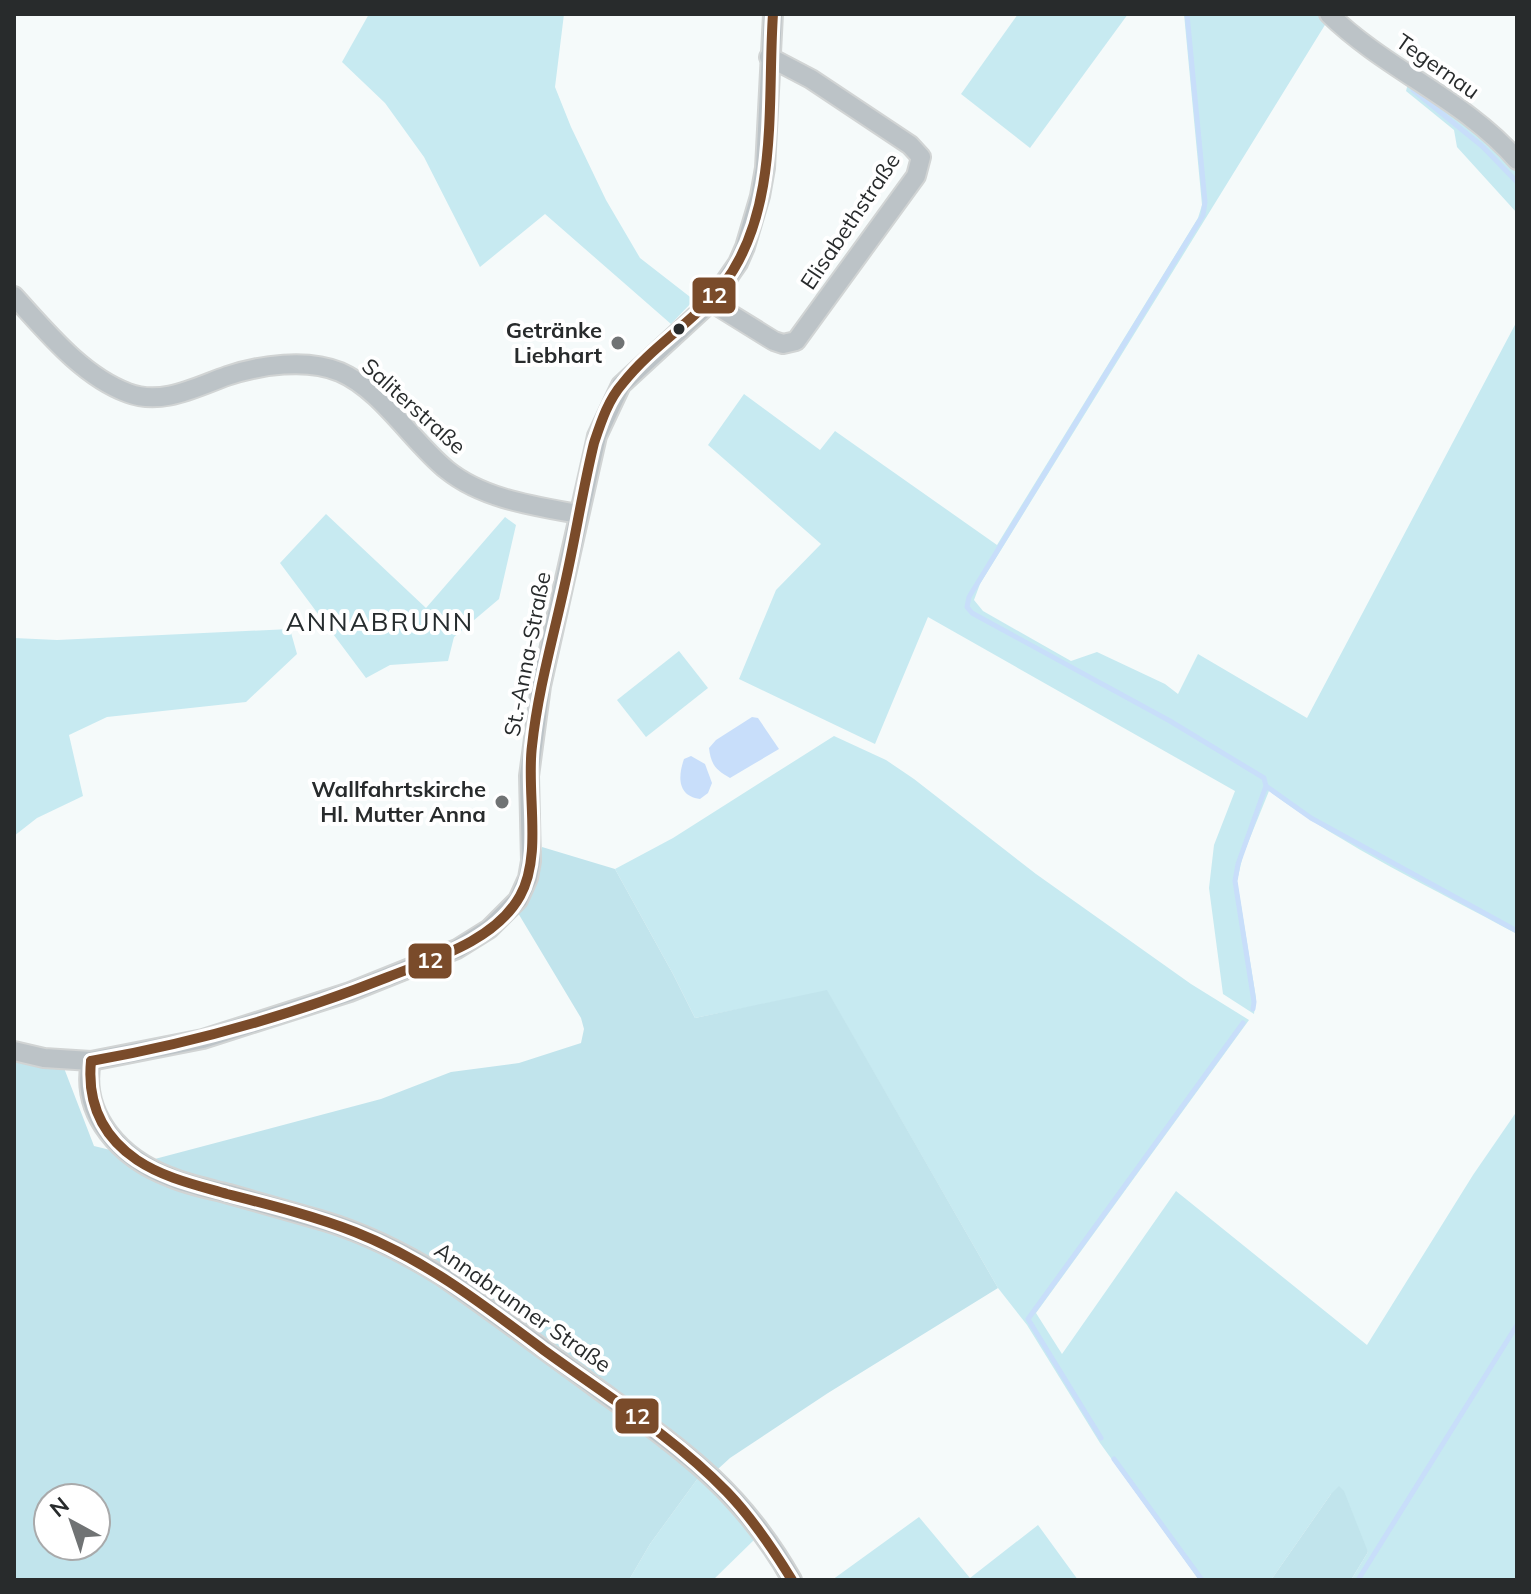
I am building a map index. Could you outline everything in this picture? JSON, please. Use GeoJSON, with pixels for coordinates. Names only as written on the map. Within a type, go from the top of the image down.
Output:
{"type":"FeatureCollection","features":[{"type":"Feature","properties":{"kind":"street","name":"St.-Anna-Straße"},"geometry":{"type":"LineString","coordinates":[[14,1051],[91,1061],[203,1039],[350,992],[457,949],[489,929],[510,910],[530,870],[529,776],[541,686],[597,436],[621,385],[711,302],[738,263],[760,196],[765,168],[773,14]]}},
{"type":"Feature","properties":{"kind":"street","name":"Tegernau"},"geometry":{"type":"LineString","coordinates":[[1329,14],[1358,39],[1463,111],[1517,160]]}},
{"type":"Feature","properties":{"kind":"street","name":"Elisabethstraße"},"geometry":{"type":"LineString","coordinates":[[711,302],[774,341],[783,344],[796,341],[907,188],[921,164],[921,157],[910,145],[811,79],[769,57]]}},
{"type":"Feature","properties":{"kind":"street","name":"Saliterstraße"},"geometry":{"type":"LineString","coordinates":[[14,296],[83,365],[100,379],[132,395],[146,398],[171,396],[230,375],[280,365],[338,371],[364,387],[455,476],[498,496],[578,514]]}},
{"type":"Feature","properties":{"kind":"street","name":"Annabrunner Straße"},"geometry":{"type":"LineString","coordinates":[[91,1061],[89,1081],[95,1110],[106,1130],[131,1157],[171,1178],[327,1222],[413,1259],[440,1275],[667,1438],[713,1476],[738,1501],[766,1537],[792,1580]]}},
{"type":"Feature","properties":{"kind":"shaded area"},"geometry":{"type":"Polygon","coordinates":[[[369,14],[564,14],[555,87],[571,127],[606,200],[640,258],[694,300],[671,324],[545,214],[480,267],[424,157],[385,103],[342,62],[369,14]]]}},
{"type":"Feature","properties":{"kind":"shaded area"},"geometry":{"type":"Polygon","coordinates":[[[1018,14],[1128,14],[1030,148],[961,94],[1018,14]]]}},
{"type":"Feature","properties":{"kind":"shaded area"},"geometry":{"type":"Polygon","coordinates":[[[1184,14],[1322,14],[1328,20],[980,584],[974,600],[983,611],[1071,661],[1097,652],[1165,684],[1178,694],[1198,654],[1307,718],[1517,321],[1517,934],[1359,849],[1269,791],[1243,855],[1237,881],[1256,998],[1254,1014],[1223,994],[1209,888],[1214,845],[1235,791],[928,617],[875,744],[739,679],[776,590],[821,544],[708,445],[744,394],[820,450],[835,431],[997,545],[1198,218],[1202,205],[1184,14]]]}},
{"type":"Feature","properties":{"kind":"shaded area"},"geometry":{"type":"Polygon","coordinates":[[[1409,80],[1474,125],[1517,166],[1517,213],[1457,147],[1454,130],[1406,91],[1409,80]]]}},
{"type":"Feature","properties":{"kind":"shaded area"},"geometry":{"type":"Polygon","coordinates":[[[326,514],[426,608],[505,517],[516,525],[499,599],[454,637],[448,661],[390,665],[366,678],[280,563],[326,514]]]}},
{"type":"Feature","properties":{"kind":"shaded area"},"geometry":{"type":"Polygon","coordinates":[[[290,629],[297,654],[246,702],[107,717],[69,735],[83,796],[37,818],[14,836],[14,638],[57,640],[290,629]]]}},
{"type":"Feature","properties":{"kind":"shaded area"},"geometry":{"type":"Polygon","coordinates":[[[679,651],[708,688],[646,737],[617,700],[679,651]]]}},
{"type":"Feature","properties":{"kind":"shaded area"},"geometry":{"type":"Polygon","coordinates":[[[752,717],[758,718],[779,749],[730,778],[715,766],[709,748],[752,717]]]}},
{"type":"Feature","properties":{"kind":"shaded area"},"geometry":{"type":"Polygon","coordinates":[[[834,736],[886,760],[914,779],[1036,874],[1191,984],[1249,1020],[1036,1313],[1062,1354],[1176,1191],[1367,1345],[1473,1175],[1517,1111],[1517,1580],[1351,1580],[1368,1552],[1331,1494],[1271,1580],[1199,1580],[1100,1443],[1027,1325],[998,1288],[827,991],[695,1018],[615,869],[673,838],[834,736]]]}},
{"type":"Feature","properties":{"kind":"shaded area"},"geometry":{"type":"Polygon","coordinates":[[[691,756],[705,764],[712,783],[708,793],[700,799],[687,794],[681,784],[684,759],[691,756]]]}},
{"type":"Feature","properties":{"kind":"shaded area"},"geometry":{"type":"Polygon","coordinates":[[[542,847],[615,869],[695,1018],[827,990],[998,1288],[828,1393],[718,1469],[701,1474],[650,1544],[629,1580],[14,1580],[14,1044],[59,1055],[94,1146],[151,1160],[381,1099],[451,1072],[519,1063],[581,1043],[584,1029],[581,1018],[518,913],[537,871],[542,847]]]}},
{"type":"Feature","properties":{"kind":"shaded area"},"geometry":{"type":"Polygon","coordinates":[[[701,1474],[756,1538],[713,1580],[629,1580],[650,1544],[701,1474]]]}},
{"type":"Feature","properties":{"kind":"shaded area"},"geometry":{"type":"Polygon","coordinates":[[[1339,1486],[1344,1491],[1368,1552],[1351,1580],[1271,1580],[1331,1494],[1339,1486]]]}},
{"type":"Feature","properties":{"kind":"shaded area"},"geometry":{"type":"Polygon","coordinates":[[[919,1517],[970,1578],[1038,1525],[1078,1580],[832,1580],[919,1517]]]}},
{"type":"Feature","properties":{"kind":"waterway"},"geometry":{"type":"LineString","coordinates":[[1187,14],[1205,202],[1203,215],[969,597],[967,607],[972,613],[1170,721],[1264,778],[1266,786],[1311,818],[1517,931]]}},
{"type":"Feature","properties":{"kind":"waterway"},"geometry":{"type":"LineString","coordinates":[[1413,90],[1482,146],[1517,182]]}},
{"type":"Feature","properties":{"kind":"waterway"},"geometry":{"type":"LineString","coordinates":[[1253,1009],[1235,881],[1238,864],[1266,786]]}},
{"type":"Feature","properties":{"kind":"waterway"},"geometry":{"type":"LineString","coordinates":[[1101,1438],[1028,1319],[1243,1023]]}},
{"type":"Feature","properties":{"kind":"waterway"},"geometry":{"type":"LineString","coordinates":[[1358,1580],[1517,1325]]}},
{"type":"Feature","properties":{"kind":"waterway"},"geometry":{"type":"LineString","coordinates":[[1114,1459],[1202,1580]]}},
{"type":"Feature","properties":{"kind":"transit line","name":"12"},"geometry":{"type":"LineString","coordinates":[[91,1061],[167,1046],[242,1026],[388,977],[479,937],[509,912],[520,896],[531,862],[531,764],[535,725],[594,443],[618,390],[647,357],[712,298],[741,256],[754,224],[767,155],[773,14]]}},
{"type":"Feature","properties":{"kind":"transit line","name":"12"},"geometry":{"type":"LineString","coordinates":[[91,1061],[90,1076],[99,1117],[114,1140],[137,1160],[180,1180],[355,1232],[406,1256],[454,1285],[639,1418],[707,1472],[745,1513],[792,1580]]}},
{"type":"Feature","properties":{"kind":"place","name":"Getränke Liebhart"},"geometry":{"type":"Point","coordinates":[618,343]}},
{"type":"Feature","properties":{"kind":"place","name":"Wallfahrtskirche Hl. Mutter Anna"},"geometry":{"type":"Point","coordinates":[502,802]}},
{"type":"Feature","properties":{"kind":"district","name":"ANNABRUNN"},"geometry":{"type":"Point","coordinates":[380,622]}}]}
